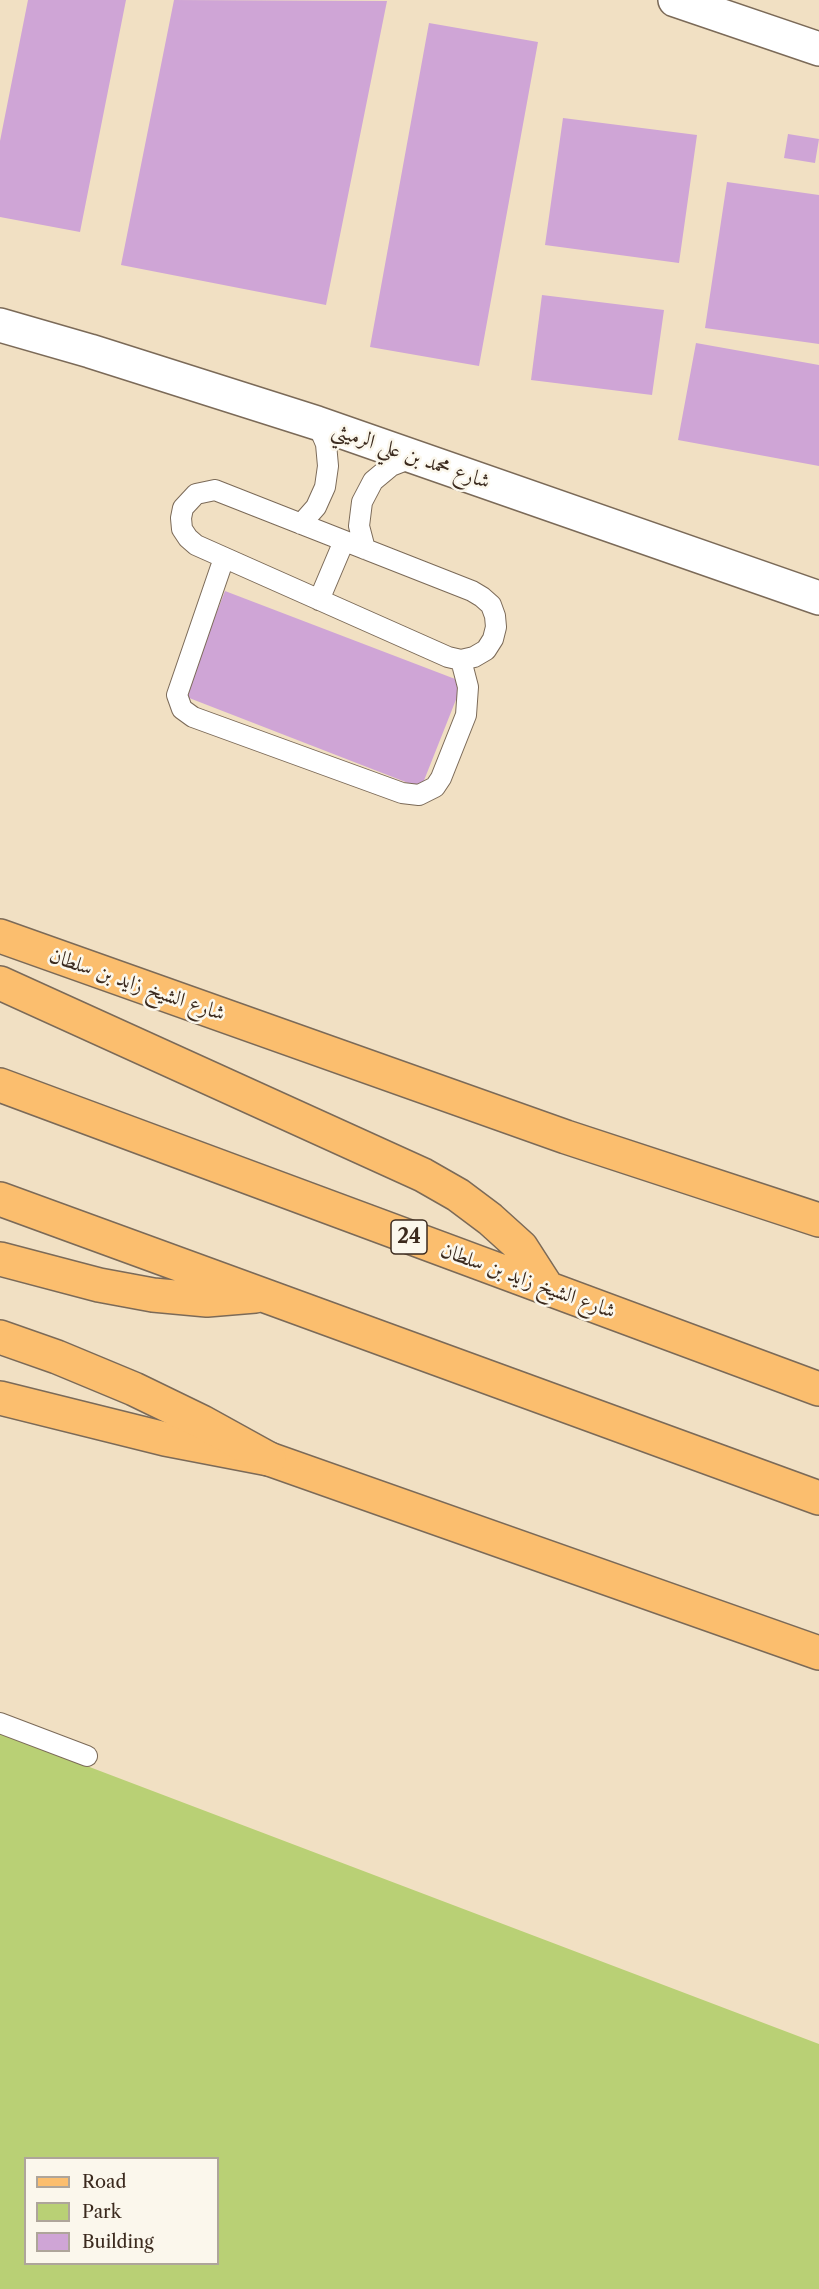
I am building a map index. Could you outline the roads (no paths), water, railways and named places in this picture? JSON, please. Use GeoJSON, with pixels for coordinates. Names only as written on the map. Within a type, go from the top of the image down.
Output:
{"type":"FeatureCollection","features":[{"type":"Feature","properties":{"kind":"main road","name":"شارع الشيخ زايد بن سلطان"},"geometry":{"type":"LineString","coordinates":[[0,936],[566,1137],[819,1220]]}},
{"type":"Feature","properties":{"kind":"main road"},"geometry":{"type":"LineString","coordinates":[[0,983],[423,1174],[458,1195],[490,1219],[521,1247],[548,1289]]}},
{"type":"Feature","properties":{"kind":"main road","name":"شارع الشيخ زايد بن سلطان"},"geometry":{"type":"LineString","coordinates":[[0,1085],[819,1389]]}},
{"type":"Feature","properties":{"kind":"main road"},"geometry":{"type":"LineString","coordinates":[[0,1199],[819,1498]]}},
{"type":"Feature","properties":{"kind":"main road"},"geometry":{"type":"LineString","coordinates":[[0,1259],[99,1285],[153,1295],[207,1300],[263,1295]]}},
{"type":"Feature","properties":{"kind":"main road"},"geometry":{"type":"LineString","coordinates":[[0,1337],[57,1357],[134,1389],[202,1422],[269,1459]]}},
{"type":"Feature","properties":{"kind":"main road"},"geometry":{"type":"LineString","coordinates":[[0,1398],[154,1436],[269,1459],[819,1653]]}},
{"type":"Feature","properties":{"kind":"street"},"geometry":{"type":"LineString","coordinates":[[675,0],[819,49]]}},
{"type":"Feature","properties":{"kind":"street","name":"شارع محمد بن علي الرميثي"},"geometry":{"type":"LineString","coordinates":[[0,325],[317,423],[819,598]]}},
{"type":"Feature","properties":{"kind":"lane"},"geometry":{"type":"LineString","coordinates":[[301,524],[316,507],[325,487],[328,466],[326,444],[317,423]]}},
{"type":"Feature","properties":{"kind":"lane"},"geometry":{"type":"LineString","coordinates":[[365,549],[359,526],[362,502],[373,481],[392,466],[414,457]]}},
{"type":"Feature","properties":{"kind":"lane"},"geometry":{"type":"LineString","coordinates":[[214,490],[344,541],[482,597],[491,605],[496,627],[493,639],[486,650],[474,657],[461,660],[448,657],[196,545],[182,529],[181,518],[183,508],[196,494],[214,490]]}},
{"type":"Feature","properties":{"kind":"lane"},"geometry":{"type":"LineString","coordinates":[[319,600],[344,541]]}},
{"type":"Feature","properties":{"kind":"lane"},"geometry":{"type":"LineString","coordinates":[[224,558],[177,695],[182,710],[193,717],[402,793],[419,795],[435,787],[441,778],[466,715],[468,687],[461,660]]}},
{"type":"Feature","properties":{"kind":"lane"},"geometry":{"type":"LineString","coordinates":[[0,1723],[87,1756]]}}]}
